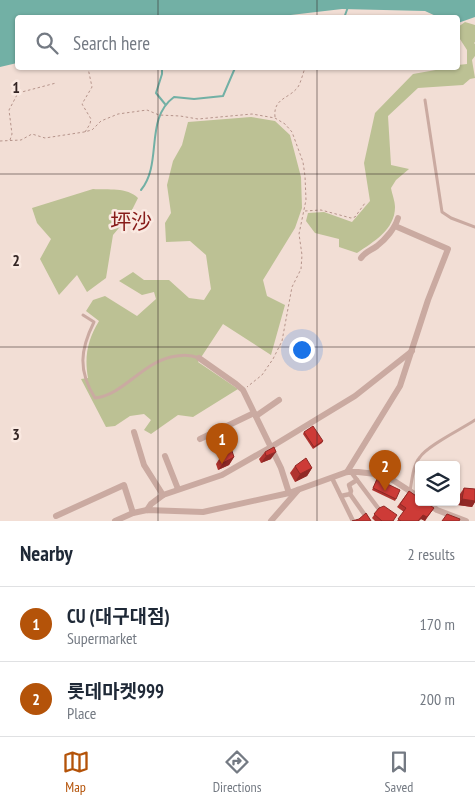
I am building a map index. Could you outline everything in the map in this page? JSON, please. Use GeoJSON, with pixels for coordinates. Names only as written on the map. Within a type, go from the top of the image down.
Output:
{"type":"FeatureCollection","features":[{"type":"Feature","properties":{"kind":"street"},"geometry":{"type":"LineString","coordinates":[[361,258],[367,251],[376,247],[395,226],[398,218]]}},
{"type":"Feature","properties":{"kind":"street"},"geometry":{"type":"LineString","coordinates":[[349,472],[400,386],[428,300],[448,249],[395,226]]}},
{"type":"Feature","properties":{"kind":"street"},"geometry":{"type":"LineString","coordinates":[[147,510],[162,495],[222,475],[271,447],[355,396],[412,351]]}},
{"type":"Feature","properties":{"kind":"street"},"geometry":{"type":"LineString","coordinates":[[198,358],[243,390],[282,468],[289,493]]}},
{"type":"Feature","properties":{"kind":"street"},"geometry":{"type":"LineString","coordinates":[[200,439],[255,414],[279,400]]}},
{"type":"Feature","properties":{"kind":"street"},"geometry":{"type":"LineString","coordinates":[[134,432],[144,465],[162,495]]}},
{"type":"Feature","properties":{"kind":"street"},"geometry":{"type":"LineString","coordinates":[[165,456],[178,489]]}},
{"type":"Feature","properties":{"kind":"street"},"geometry":{"type":"LineString","coordinates":[[349,472],[378,508]]}},
{"type":"Feature","properties":{"kind":"street"},"geometry":{"type":"LineString","coordinates":[[115,521],[133,513],[147,510],[203,512],[289,493],[349,472],[385,475],[415,494]]}},
{"type":"Feature","properties":{"kind":"street"},"geometry":{"type":"LineString","coordinates":[[331,478],[352,521]]}},
{"type":"Feature","properties":{"kind":"street"},"geometry":{"type":"LineString","coordinates":[[331,478],[352,521]]}},
{"type":"Feature","properties":{"kind":"street"},"geometry":{"type":"LineString","coordinates":[[357,480],[349,484],[352,491],[350,494],[369,521]]}},
{"type":"Feature","properties":{"kind":"street"},"geometry":{"type":"LineString","coordinates":[[56,516],[124,485],[133,513]]}},
{"type":"Feature","properties":{"kind":"street"},"geometry":{"type":"LineString","coordinates":[[271,521],[299,489]]}},
{"type":"Feature","properties":{"kind":"street"},"geometry":{"type":"LineString","coordinates":[[341,496],[350,494]]}},
{"type":"Feature","properties":{"kind":"street"},"geometry":{"type":"LineString","coordinates":[[432,506],[464,521]]}},
{"type":"Feature","properties":{"kind":"lane"},"geometry":{"type":"LineString","coordinates":[[425,100],[442,212],[451,218],[475,227]]}},
{"type":"Feature","properties":{"kind":"lane"},"geometry":{"type":"LineString","coordinates":[[83,315],[94,322],[84,346],[83,375],[87,386],[95,398],[105,397],[145,368],[164,359],[190,355],[198,358]]}},
{"type":"Feature","properties":{"kind":"lane"},"geometry":{"type":"LineString","coordinates":[[410,491],[415,468],[420,457],[475,420]]}},
{"type":"Feature","properties":{"kind":"path"},"geometry":{"type":"LineString","coordinates":[[84,132],[91,119],[82,104],[92,87],[88,70]]}},
{"type":"Feature","properties":{"kind":"path"},"geometry":{"type":"LineString","coordinates":[[275,118],[274,110],[277,104],[298,87],[304,70]]}},
{"type":"Feature","properties":{"kind":"path"},"geometry":{"type":"LineString","coordinates":[[10,141],[12,134],[9,110],[18,93],[56,83]]}},
{"type":"Feature","properties":{"kind":"path"},"geometry":{"type":"LineString","coordinates":[[0,141],[21,140],[32,134],[45,138],[84,132],[92,130],[101,121],[118,114],[147,110],[159,115],[198,119],[252,114],[275,118],[285,124],[292,132],[303,162],[306,200],[299,234],[302,255],[301,269],[292,287],[282,341],[274,359],[262,375],[243,390]]}},
{"type":"Feature","properties":{"kind":"path"},"geometry":{"type":"LineString","coordinates":[[304,211],[321,210],[351,218],[355,217],[365,203]]}},
{"type":"Feature","properties":{"kind":"green space"},"geometry":{"type":"Polygon","coordinates":[[[465,22],[475,25],[475,56],[472,60],[475,78],[470,79],[463,85],[418,88],[388,116],[391,165],[409,169],[396,180],[391,188],[395,207],[394,215],[387,229],[376,240],[357,253],[339,247],[339,239],[315,233],[306,221],[308,213],[324,212],[352,222],[370,201],[364,163],[375,113],[413,74],[436,70],[460,70],[460,65],[467,64],[467,50],[460,39],[460,26],[465,22]]]}},
{"type":"Feature","properties":{"kind":"green space"},"geometry":{"type":"Polygon","coordinates":[[[251,117],[275,121],[290,135],[301,177],[302,208],[295,228],[263,280],[267,296],[285,305],[271,355],[223,324],[198,362],[238,389],[193,417],[178,415],[151,434],[144,430],[151,420],[144,414],[130,416],[115,426],[106,427],[81,379],[88,378],[86,362],[88,348],[92,334],[99,321],[86,311],[93,300],[105,296],[137,316],[156,299],[154,292],[142,295],[119,281],[133,272],[144,280],[169,280],[189,298],[204,300],[211,289],[206,255],[190,241],[166,242],[165,223],[171,213],[167,185],[173,161],[182,145],[188,122],[251,117]]]}},
{"type":"Feature","properties":{"kind":"green space"},"geometry":{"type":"Polygon","coordinates":[[[93,189],[111,189],[128,192],[138,198],[129,216],[113,235],[106,278],[87,292],[77,275],[59,295],[40,259],[51,239],[37,223],[32,208],[93,189]]]}},
{"type":"Feature","properties":{"kind":"water"},"geometry":{"type":"Polygon","coordinates":[[[0,0],[475,0],[475,17],[460,22],[460,15],[434,15],[425,11],[342,9],[291,15],[15,15],[15,63],[0,67],[0,0]]]}},
{"type":"Feature","properties":{"kind":"building"},"geometry":{"type":"Polygon","coordinates":[[[313,426],[323,441],[314,447],[304,432],[313,426]]]}},
{"type":"Feature","properties":{"kind":"building"},"geometry":{"type":"Polygon","coordinates":[[[274,447],[276,452],[266,456],[265,452],[274,447]]]}},
{"type":"Feature","properties":{"kind":"building"},"geometry":{"type":"Polygon","coordinates":[[[232,451],[234,457],[223,463],[221,456],[232,451]]]}},
{"type":"Feature","properties":{"kind":"building"},"geometry":{"type":"Polygon","coordinates":[[[306,458],[312,468],[300,474],[295,466],[306,458]]]}},
{"type":"Feature","properties":{"kind":"building"},"geometry":{"type":"Polygon","coordinates":[[[377,479],[400,490],[396,499],[373,488],[377,479]]]}},
{"type":"Feature","properties":{"kind":"building"},"geometry":{"type":"Polygon","coordinates":[[[464,488],[475,489],[475,501],[462,499],[464,488]]]}},
{"type":"Feature","properties":{"kind":"building"},"geometry":{"type":"Polygon","coordinates":[[[409,491],[415,495],[415,506],[431,506],[434,508],[427,517],[423,515],[418,521],[401,521],[398,519],[406,508],[400,504],[409,491]]]}},
{"type":"Feature","properties":{"kind":"building"},"geometry":{"type":"Polygon","coordinates":[[[384,506],[397,515],[393,521],[382,521],[374,514],[379,508],[384,506]]]}},
{"type":"Feature","properties":{"kind":"building"},"geometry":{"type":"Polygon","coordinates":[[[366,513],[371,521],[352,521],[359,519],[366,513]]]}},
{"type":"Feature","properties":{"kind":"building"},"geometry":{"type":"Polygon","coordinates":[[[447,514],[460,519],[459,521],[442,521],[447,514]]]}},
{"type":"Feature","properties":{"kind":"waterway"},"geometry":{"type":"LineString","coordinates":[[345,15],[348,7]]}},
{"type":"Feature","properties":{"kind":"waterway"},"geometry":{"type":"LineString","coordinates":[[162,70],[156,93],[165,104]]}},
{"type":"Feature","properties":{"kind":"waterway"},"geometry":{"type":"LineString","coordinates":[[141,190],[148,179],[156,129],[159,117],[165,106],[174,97],[194,99],[223,96],[234,70]]}},
{"type":"Feature","properties":{"kind":"place","name":"CU (대구대점)"},"geometry":{"type":"Point","coordinates":[222,464]}},
{"type":"Feature","properties":{"kind":"place","name":"롯데마켓999"},"geometry":{"type":"Point","coordinates":[385,491]}},
{"type":"Feature","properties":{"kind":"district","name":"坪沙"},"geometry":{"type":"Point","coordinates":[131,221]}}]}
